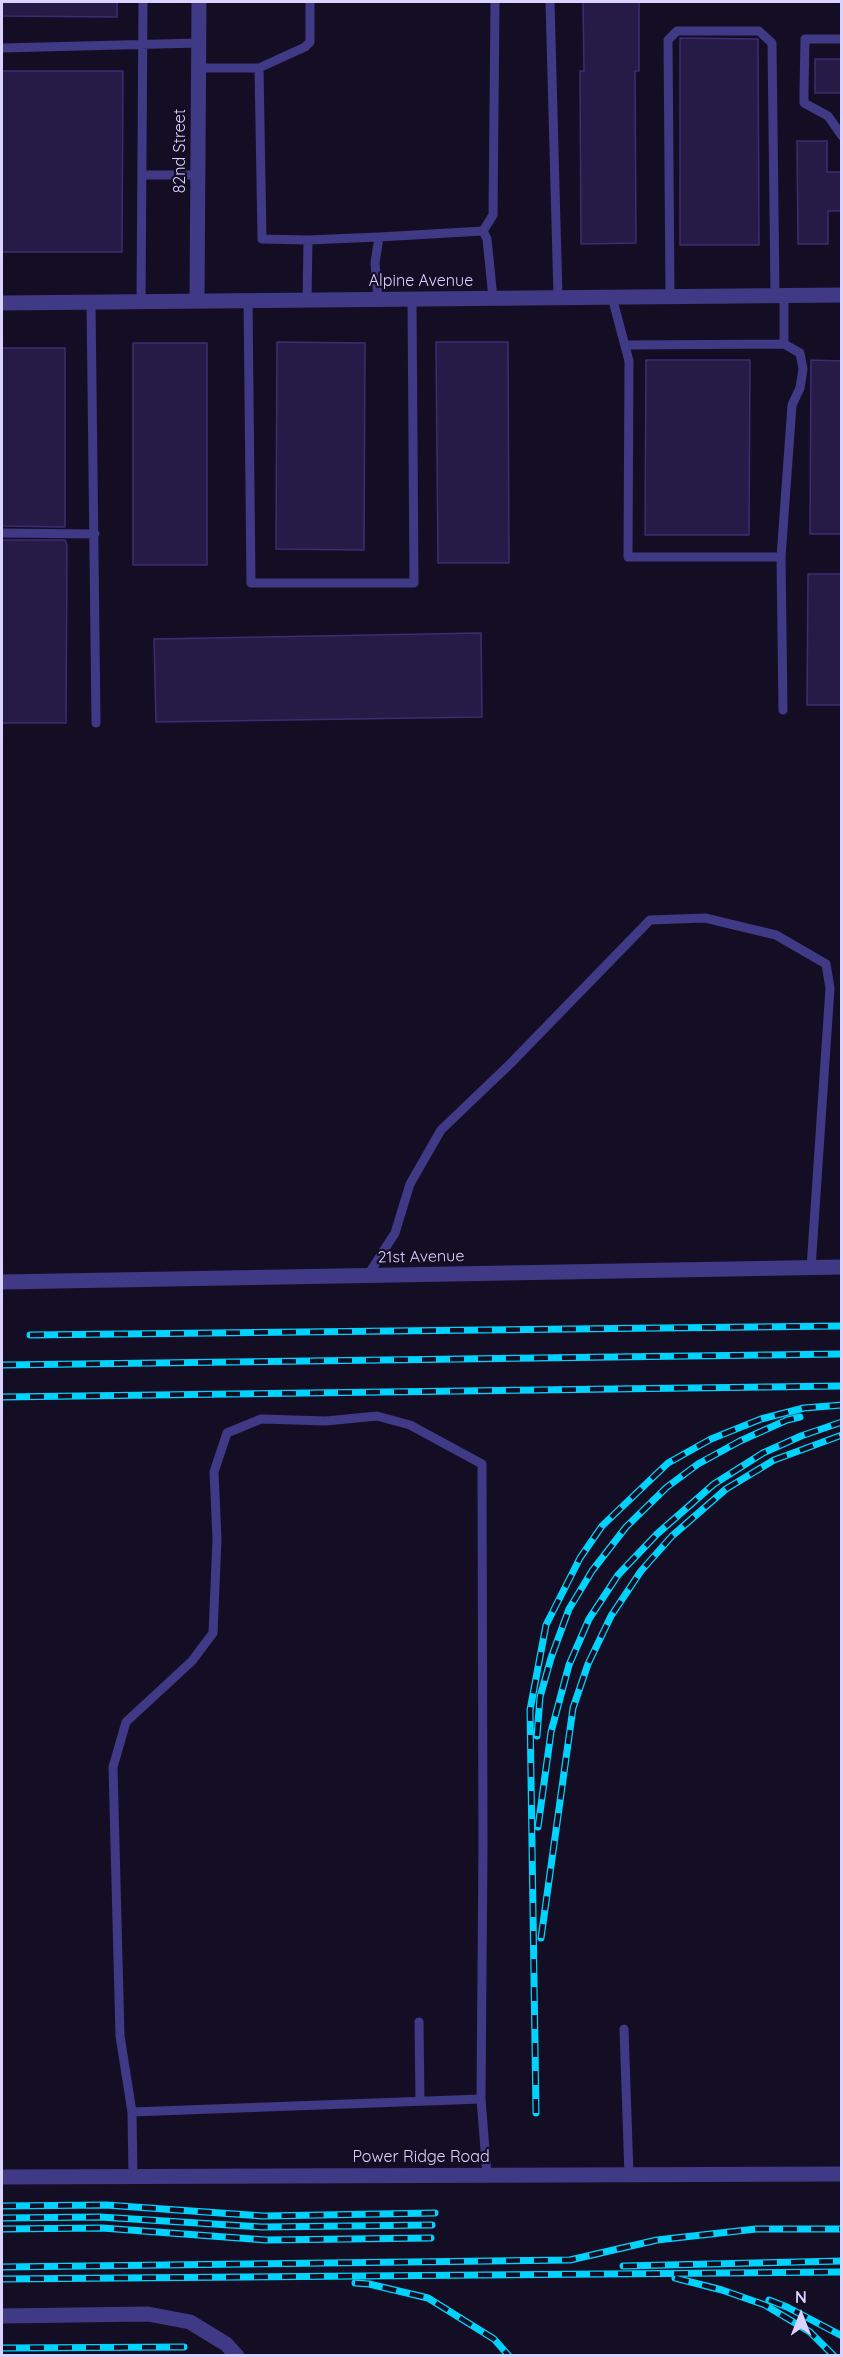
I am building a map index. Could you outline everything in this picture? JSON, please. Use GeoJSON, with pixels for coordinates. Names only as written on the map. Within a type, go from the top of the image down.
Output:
{"type":"FeatureCollection","features":[{"type":"Feature","properties":{"kind":"street","name":"82nd Street"},"geometry":{"type":"LineString","coordinates":[[197,301],[199,2]]}},
{"type":"Feature","properties":{"kind":"street","name":"Alpine Avenue"},"geometry":{"type":"LineString","coordinates":[[2,303],[842,295]]}},
{"type":"Feature","properties":{"kind":"street","name":"21st Avenue"},"geometry":{"type":"LineString","coordinates":[[2,1282],[842,1267]]}},
{"type":"Feature","properties":{"kind":"street","name":"Power Ridge Road"},"geometry":{"type":"LineString","coordinates":[[2,2177],[842,2174]]}},
{"type":"Feature","properties":{"kind":"street"},"geometry":{"type":"LineString","coordinates":[[2,2316],[148,2314],[190,2322],[226,2344],[237,2355]]}},
{"type":"Feature","properties":{"kind":"lane"},"geometry":{"type":"LineString","coordinates":[[141,302],[143,2]]}},
{"type":"Feature","properties":{"kind":"lane"},"geometry":{"type":"LineString","coordinates":[[199,68],[259,68],[306,46],[310,42],[310,2]]}},
{"type":"Feature","properties":{"kind":"lane"},"geometry":{"type":"LineString","coordinates":[[483,231],[494,215],[495,2]]}},
{"type":"Feature","properties":{"kind":"lane"},"geometry":{"type":"LineString","coordinates":[[550,2],[558,297]]}},
{"type":"Feature","properties":{"kind":"lane"},"geometry":{"type":"LineString","coordinates":[[670,296],[668,40],[677,31],[759,31],[772,43],[779,295],[784,344]]}},
{"type":"Feature","properties":{"kind":"lane"},"geometry":{"type":"LineString","coordinates":[[842,39],[806,39],[804,103],[828,116],[842,136]]}},
{"type":"Feature","properties":{"kind":"lane"},"geometry":{"type":"LineString","coordinates":[[2,48],[199,43]]}},
{"type":"Feature","properties":{"kind":"lane"},"geometry":{"type":"LineString","coordinates":[[259,68],[262,240],[308,240],[483,231]]}},
{"type":"Feature","properties":{"kind":"lane"},"geometry":{"type":"LineString","coordinates":[[142,175],[198,175]]}},
{"type":"Feature","properties":{"kind":"lane"},"geometry":{"type":"LineString","coordinates":[[483,231],[487,240],[493,298]]}},
{"type":"Feature","properties":{"kind":"lane"},"geometry":{"type":"LineString","coordinates":[[378,299],[375,263],[379,237]]}},
{"type":"Feature","properties":{"kind":"lane"},"geometry":{"type":"LineString","coordinates":[[307,300],[308,240]]}},
{"type":"Feature","properties":{"kind":"lane"},"geometry":{"type":"LineString","coordinates":[[612,297],[629,361],[628,557],[781,556]]}},
{"type":"Feature","properties":{"kind":"lane"},"geometry":{"type":"LineString","coordinates":[[248,300],[251,584],[414,583],[412,299]]}},
{"type":"Feature","properties":{"kind":"lane"},"geometry":{"type":"LineString","coordinates":[[91,302],[96,723]]}},
{"type":"Feature","properties":{"kind":"lane"},"geometry":{"type":"LineString","coordinates":[[625,345],[784,344],[800,353],[803,369],[800,388],[792,405],[781,556],[783,710]]}},
{"type":"Feature","properties":{"kind":"lane"},"geometry":{"type":"LineString","coordinates":[[2,534],[95,534]]}},
{"type":"Feature","properties":{"kind":"lane"},"geometry":{"type":"LineString","coordinates":[[368,1275],[395,1233],[410,1184],[441,1130],[518,1056],[650,920],[705,918],[776,935],[826,964],[830,988],[811,1268]]}},
{"type":"Feature","properties":{"kind":"lane"},"geometry":{"type":"LineString","coordinates":[[133,2177],[132,2112],[120,2036],[112,1767],[126,1722],[192,1661],[213,1633],[217,1539],[214,1472],[227,1433],[261,1419],[326,1421],[377,1416],[410,1425],[482,1464],[481,2099],[487,2175]]}},
{"type":"Feature","properties":{"kind":"lane"},"geometry":{"type":"LineString","coordinates":[[419,2022],[420,2101]]}},
{"type":"Feature","properties":{"kind":"lane"},"geometry":{"type":"LineString","coordinates":[[624,2028],[629,2175]]}},
{"type":"Feature","properties":{"kind":"lane"},"geometry":{"type":"LineString","coordinates":[[132,2112],[481,2099]]}},
{"type":"Feature","properties":{"kind":"building"},"geometry":{"type":"Polygon","coordinates":[[[2,2],[117,2],[117,17],[2,16],[2,2]]]}},
{"type":"Feature","properties":{"kind":"building"},"geometry":{"type":"Polygon","coordinates":[[[583,2],[639,2],[639,71],[635,71],[636,243],[581,244],[580,71],[584,71],[583,2]]]}},
{"type":"Feature","properties":{"kind":"building"},"geometry":{"type":"Polygon","coordinates":[[[680,38],[758,39],[759,245],[680,245],[680,38]]]}},
{"type":"Feature","properties":{"kind":"building"},"geometry":{"type":"Polygon","coordinates":[[[815,59],[842,59],[842,93],[815,93],[815,59]]]}},
{"type":"Feature","properties":{"kind":"building"},"geometry":{"type":"Polygon","coordinates":[[[2,71],[123,71],[122,252],[2,252],[2,71]]]}},
{"type":"Feature","properties":{"kind":"building"},"geometry":{"type":"Polygon","coordinates":[[[797,141],[827,141],[827,172],[842,172],[842,211],[828,211],[828,244],[798,244],[797,141]]]}},
{"type":"Feature","properties":{"kind":"building"},"geometry":{"type":"Polygon","coordinates":[[[277,342],[365,343],[364,550],[276,549],[277,342]]]}},
{"type":"Feature","properties":{"kind":"building"},"geometry":{"type":"Polygon","coordinates":[[[436,342],[508,342],[509,563],[438,563],[436,342]]]}},
{"type":"Feature","properties":{"kind":"building"},"geometry":{"type":"Polygon","coordinates":[[[133,343],[207,343],[207,565],[133,565],[133,343]]]}},
{"type":"Feature","properties":{"kind":"building"},"geometry":{"type":"Polygon","coordinates":[[[2,348],[65,348],[65,527],[2,526],[2,348]]]}},
{"type":"Feature","properties":{"kind":"building"},"geometry":{"type":"Polygon","coordinates":[[[646,360],[750,360],[749,535],[645,535],[646,360]]]}},
{"type":"Feature","properties":{"kind":"building"},"geometry":{"type":"Polygon","coordinates":[[[811,360],[842,361],[842,534],[810,534],[811,360]]]}},
{"type":"Feature","properties":{"kind":"building"},"geometry":{"type":"Polygon","coordinates":[[[2,540],[65,540],[67,545],[66,723],[2,723],[2,540]]]}},
{"type":"Feature","properties":{"kind":"building"},"geometry":{"type":"Polygon","coordinates":[[[808,574],[842,574],[842,705],[807,705],[808,574]]]}},
{"type":"Feature","properties":{"kind":"building"},"geometry":{"type":"Polygon","coordinates":[[[481,633],[482,717],[156,722],[154,639],[481,633]]]}},
{"type":"Feature","properties":{"kind":"railway"},"geometry":{"type":"LineString","coordinates":[[30,1335],[842,1326]]}},
{"type":"Feature","properties":{"kind":"railway"},"geometry":{"type":"LineString","coordinates":[[2,1365],[842,1354]]}},
{"type":"Feature","properties":{"kind":"railway"},"geometry":{"type":"LineString","coordinates":[[2,1397],[842,1386]]}},
{"type":"Feature","properties":{"kind":"railway"},"geometry":{"type":"LineString","coordinates":[[536,2113],[530,1710],[546,1625],[580,1558],[602,1526],[668,1463],[711,1439],[761,1419],[804,1408],[842,1405]]}},
{"type":"Feature","properties":{"kind":"railway"},"geometry":{"type":"LineString","coordinates":[[537,1736],[540,1697],[569,1609],[592,1571],[626,1527],[667,1487],[698,1464],[740,1441],[787,1420],[800,1417]]}},
{"type":"Feature","properties":{"kind":"railway"},"geometry":{"type":"LineString","coordinates":[[538,1827],[551,1732],[569,1665],[589,1619],[618,1575],[657,1534],[714,1484],[763,1453],[801,1436],[842,1422]]}},
{"type":"Feature","properties":{"kind":"railway"},"geometry":{"type":"LineString","coordinates":[[541,1938],[573,1708],[588,1664],[611,1616],[641,1571],[672,1536],[726,1489],[774,1460],[842,1435]]}},
{"type":"Feature","properties":{"kind":"railway"},"geometry":{"type":"LineString","coordinates":[[2,2206],[106,2205],[263,2216],[435,2213]]}},
{"type":"Feature","properties":{"kind":"railway"},"geometry":{"type":"LineString","coordinates":[[2,2218],[100,2217],[262,2227],[432,2225]]}},
{"type":"Feature","properties":{"kind":"railway"},"geometry":{"type":"LineString","coordinates":[[2,2229],[102,2228],[266,2240],[431,2238]]}},
{"type":"Feature","properties":{"kind":"railway"},"geometry":{"type":"LineString","coordinates":[[2,2267],[570,2260],[657,2240],[756,2229],[842,2229]]}},
{"type":"Feature","properties":{"kind":"railway"},"geometry":{"type":"LineString","coordinates":[[623,2266],[842,2261]]}},
{"type":"Feature","properties":{"kind":"railway"},"geometry":{"type":"LineString","coordinates":[[2,2279],[842,2272]]}},
{"type":"Feature","properties":{"kind":"railway"},"geometry":{"type":"LineString","coordinates":[[675,2278],[722,2290],[765,2305],[810,2332],[834,2356]]}},
{"type":"Feature","properties":{"kind":"railway"},"geometry":{"type":"LineString","coordinates":[[355,2283],[369,2284],[428,2298],[494,2339],[509,2356]]}},
{"type":"Feature","properties":{"kind":"railway"},"geometry":{"type":"LineString","coordinates":[[769,2300],[842,2336]]}},
{"type":"Feature","properties":{"kind":"railway"},"geometry":{"type":"LineString","coordinates":[[2,2348],[184,2347]]}}]}
